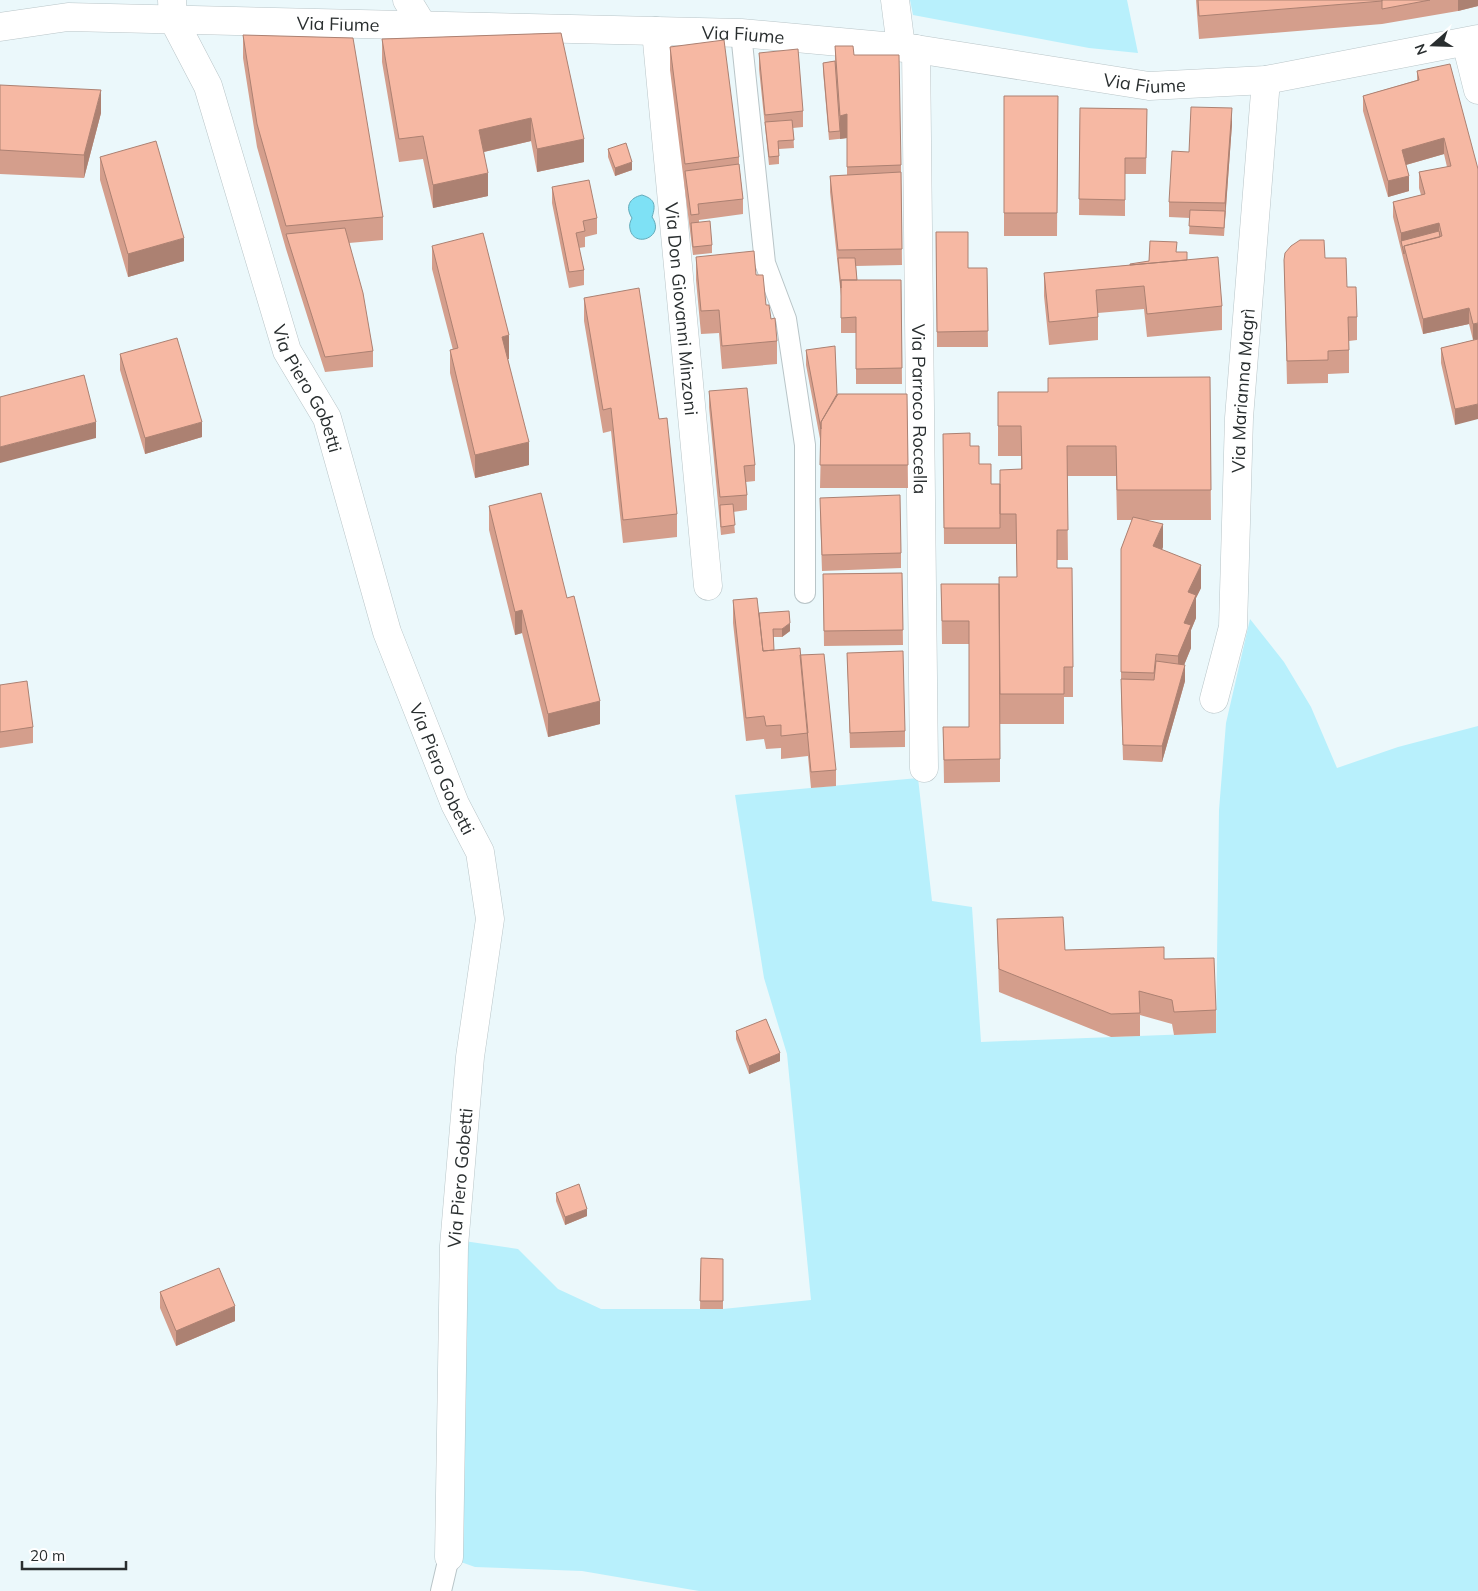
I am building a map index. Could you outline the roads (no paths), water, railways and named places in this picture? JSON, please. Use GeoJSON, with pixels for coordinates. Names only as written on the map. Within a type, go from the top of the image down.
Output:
{"type":"FeatureCollection","features":[{"type":"Feature","properties":{"kind":"street"},"geometry":{"type":"LineString","coordinates":[[407,0],[422,26]]}},
{"type":"Feature","properties":{"kind":"street","name":"Via Parroco Roccella"},"geometry":{"type":"LineString","coordinates":[[895,0],[908,48],[924,768]]}},
{"type":"Feature","properties":{"kind":"street","name":"Via Fiume"},"geometry":{"type":"LineString","coordinates":[[0,27],[68,17],[172,10],[422,26],[741,33],[908,48],[1150,86],[1266,80],[1472,40]]}},
{"type":"Feature","properties":{"kind":"street","name":"Via Piero Gobetti"},"geometry":{"type":"LineString","coordinates":[[172,10],[208,86],[287,351],[327,418],[387,632],[455,804],[480,852],[490,919],[470,1057],[454,1246],[449,1557]]}},
{"type":"Feature","properties":{"kind":"street","name":"Via Don Giovanni Minzoni"},"geometry":{"type":"LineString","coordinates":[[656,31],[708,586]]}},
{"type":"Feature","properties":{"kind":"street"},"geometry":{"type":"LineString","coordinates":[[1472,40],[1478,90]]}},
{"type":"Feature","properties":{"kind":"street","name":"Via Marianna Magrì"},"geometry":{"type":"LineString","coordinates":[[1214,699],[1233,626],[1239,418],[1266,80]]}},
{"type":"Feature","properties":{"kind":"lane"},"geometry":{"type":"LineString","coordinates":[[741,33],[765,264],[786,319],[805,445],[805,593]]}},
{"type":"Feature","properties":{"kind":"lane"},"geometry":{"type":"LineString","coordinates":[[441,1591],[449,1557]]}}]}
